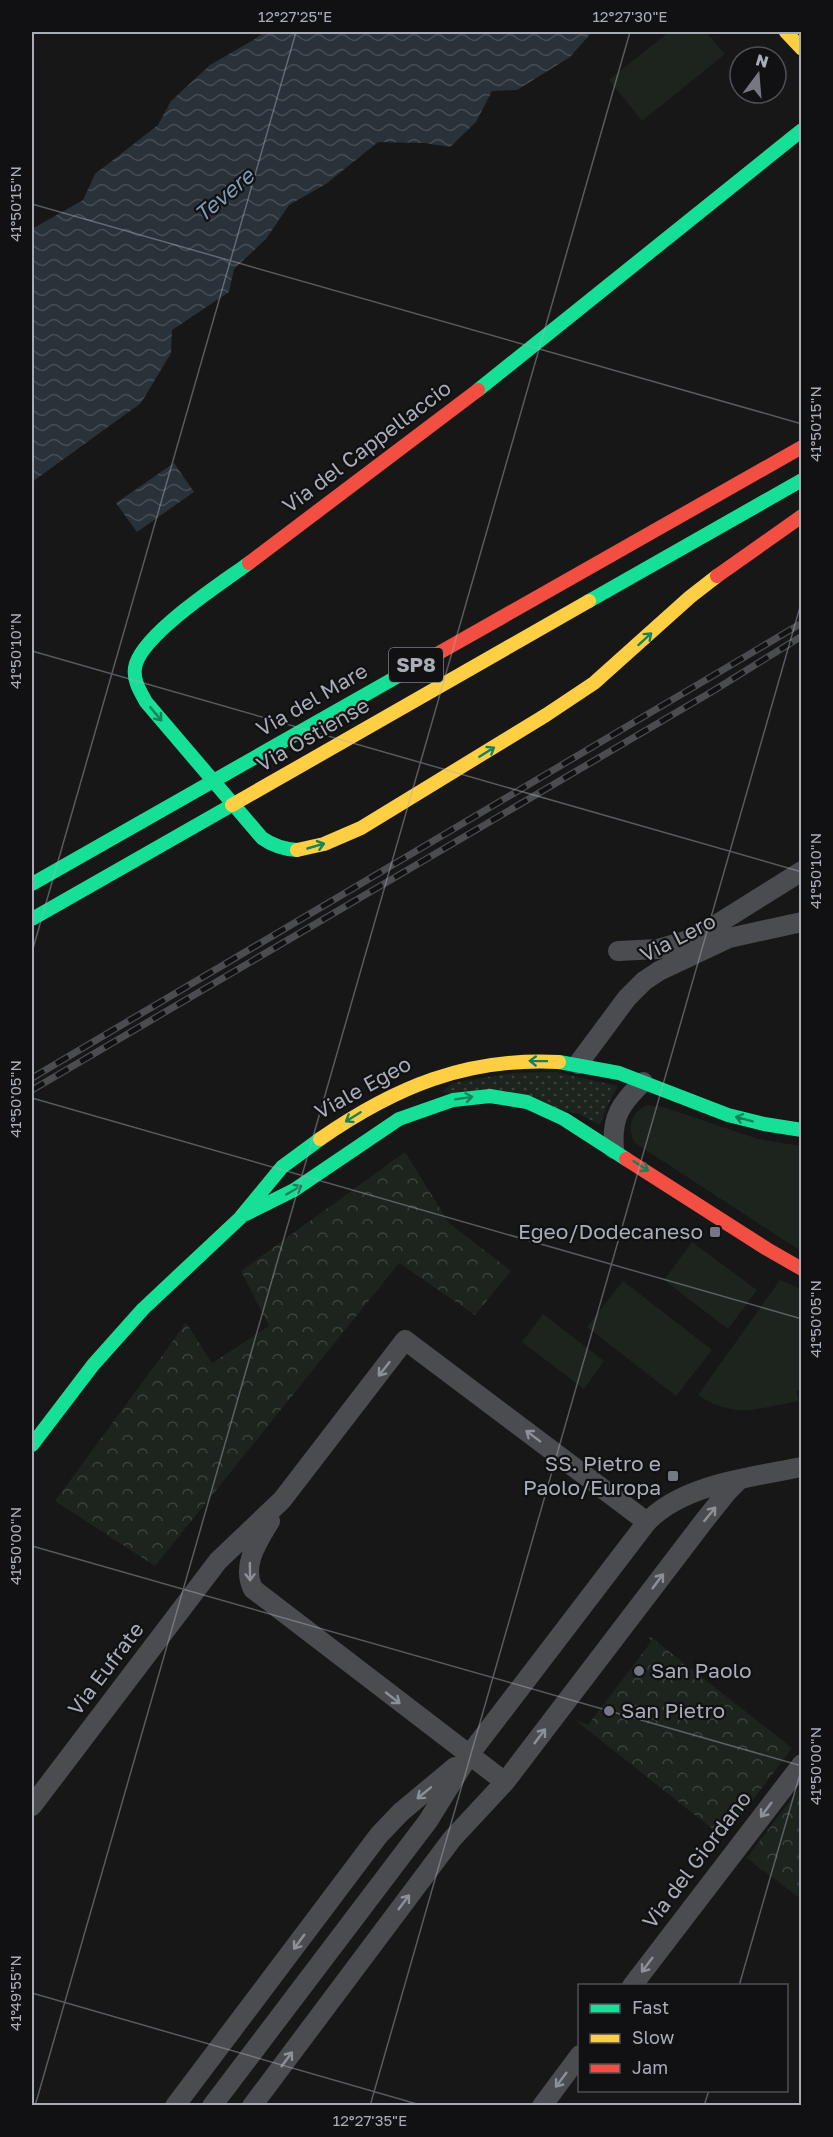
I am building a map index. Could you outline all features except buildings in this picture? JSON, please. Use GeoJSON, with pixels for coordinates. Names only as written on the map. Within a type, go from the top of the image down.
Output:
{"type":"FeatureCollection","features":[{"type":"Feature","properties":{"kind":"main road"},"geometry":{"type":"LineString","coordinates":[[786,32],[801,49]]}},
{"type":"Feature","properties":{"kind":"main road","name":"Via del Cappellaccio"},"geometry":{"type":"LineString","coordinates":[[801,130],[487,383],[167,625],[141,651],[134,669],[135,683],[146,702],[262,838],[269,844],[282,849],[299,850],[336,840],[361,828],[546,715],[607,673],[690,597],[801,516]]}},
{"type":"Feature","properties":{"kind":"main road","name":"Via del Mare"},"geometry":{"type":"LineString","coordinates":[[32,884],[801,447]]}},
{"type":"Feature","properties":{"kind":"main road","name":"Via Ostiense"},"geometry":{"type":"LineString","coordinates":[[32,919],[801,480]]}},
{"type":"Feature","properties":{"kind":"main road","name":"Viale Egeo"},"geometry":{"type":"LineString","coordinates":[[32,1445],[80,1381],[124,1330],[176,1276],[242,1216],[262,1188],[283,1166],[325,1135],[385,1098],[428,1079],[481,1066],[536,1061],[578,1064],[620,1074],[729,1115],[764,1125],[801,1130]]}},
{"type":"Feature","properties":{"kind":"main road","name":"Viale Egeo"},"geometry":{"type":"LineString","coordinates":[[242,1216],[294,1190],[392,1123],[426,1108],[453,1100],[490,1096],[527,1102],[564,1119],[801,1269]]}},
{"type":"Feature","properties":{"kind":"street","name":"Via Lero"},"geometry":{"type":"LineString","coordinates":[[618,951],[658,949],[695,938],[801,871]]}},
{"type":"Feature","properties":{"kind":"street","name":"Via Lero"},"geometry":{"type":"LineString","coordinates":[[578,1064],[627,998],[644,981],[659,971],[729,938],[801,922]]}},
{"type":"Feature","properties":{"kind":"street"},"geometry":{"type":"LineString","coordinates":[[614,1149],[614,1130],[618,1113],[626,1098],[643,1082]]}},
{"type":"Feature","properties":{"kind":"street"},"geometry":{"type":"LineString","coordinates":[[504,1782],[253,1589],[249,1574],[250,1559],[282,1500],[405,1341],[647,1522]]}},
{"type":"Feature","properties":{"kind":"street"},"geometry":{"type":"LineString","coordinates":[[212,2106],[428,1821],[469,1755],[647,1522],[684,1495],[801,1467]]}},
{"type":"Feature","properties":{"kind":"street"},"geometry":{"type":"LineString","coordinates":[[252,2106],[452,1839],[504,1782],[727,1492],[739,1480]]}},
{"type":"Feature","properties":{"kind":"street","name":"Via Eufrate"},"geometry":{"type":"LineString","coordinates":[[32,1806],[218,1561],[282,1500]]}},
{"type":"Feature","properties":{"kind":"street"},"geometry":{"type":"LineString","coordinates":[[200,2106],[180,2099],[336,1892],[389,1824],[469,1755]]}},
{"type":"Feature","properties":{"kind":"street","name":"Via del Giordano"},"geometry":{"type":"LineString","coordinates":[[634,1984],[801,1764]]}},
{"type":"Feature","properties":{"kind":"street"},"geometry":{"type":"LineString","coordinates":[[336,1892],[384,1928]]}},
{"type":"Feature","properties":{"kind":"street"},"geometry":{"type":"LineString","coordinates":[[270,1982],[318,2018]]}},
{"type":"Feature","properties":{"kind":"street"},"geometry":{"type":"LineString","coordinates":[[542,2106],[578,2056]]}},
{"type":"Feature","properties":{"kind":"green space"},"geometry":{"type":"Polygon","coordinates":[[[669,32],[706,32],[725,54],[642,121],[609,80],[669,32]]]}},
{"type":"Feature","properties":{"kind":"green space"},"geometry":{"type":"Polygon","coordinates":[[[555,1072],[618,1086],[600,1125],[577,1113],[442,1092],[453,1083],[512,1073],[555,1072]]]}},
{"type":"Feature","properties":{"kind":"green space"},"geometry":{"type":"Polygon","coordinates":[[[647,1105],[663,1107],[758,1139],[801,1146],[801,1251],[635,1143],[631,1132],[632,1121],[637,1112],[647,1105]]]}},
{"type":"Feature","properties":{"kind":"green space"},"geometry":{"type":"Polygon","coordinates":[[[405,1152],[449,1223],[511,1271],[475,1315],[399,1263],[155,1566],[55,1501],[186,1323],[212,1363],[269,1326],[241,1271],[405,1152]]]}},
{"type":"Feature","properties":{"kind":"green space"},"geometry":{"type":"Polygon","coordinates":[[[692,1242],[757,1290],[728,1329],[664,1280],[692,1242]]]}},
{"type":"Feature","properties":{"kind":"green space"},"geometry":{"type":"Polygon","coordinates":[[[780,1280],[801,1289],[801,1390],[796,1391],[799,1401],[759,1409],[736,1410],[711,1403],[698,1395],[780,1280]]]}},
{"type":"Feature","properties":{"kind":"green space"},"geometry":{"type":"Polygon","coordinates":[[[623,1281],[712,1350],[676,1396],[587,1327],[623,1281]]]}},
{"type":"Feature","properties":{"kind":"green space"},"geometry":{"type":"Polygon","coordinates":[[[543,1314],[604,1361],[584,1389],[522,1342],[543,1314]]]}},
{"type":"Feature","properties":{"kind":"green space"},"geometry":{"type":"Polygon","coordinates":[[[648,1635],[792,1748],[724,1838],[574,1719],[588,1725],[651,1642],[648,1635]]]}},
{"type":"Feature","properties":{"kind":"green space"},"geometry":{"type":"Polygon","coordinates":[[[801,1786],[801,1899],[747,1858],[801,1786]]]}},
{"type":"Feature","properties":{"kind":"water","name":"Tevere"},"geometry":{"type":"Polygon","coordinates":[[[264,32],[592,32],[570,57],[517,90],[492,91],[476,122],[450,147],[424,143],[378,142],[326,184],[289,205],[266,239],[234,269],[229,292],[172,330],[171,353],[141,403],[32,482],[32,229],[83,200],[95,174],[158,125],[171,101],[210,65],[264,32]]]}},
{"type":"Feature","properties":{"kind":"water"},"geometry":{"type":"Polygon","coordinates":[[[174,463],[194,492],[137,532],[116,503],[174,463]]]}},
{"type":"Feature","properties":{"kind":"railway"},"geometry":{"type":"LineString","coordinates":[[32,1078],[802,623]]}},
{"type":"Feature","properties":{"kind":"railway"},"geometry":{"type":"LineString","coordinates":[[32,1090],[713,691],[802,636]]}},
{"type":"Feature","properties":{"kind":"traffic: fast"},"geometry":{"type":"LineString","coordinates":[[478,390],[802,130]]}},
{"type":"Feature","properties":{"kind":"traffic: fast"},"geometry":{"type":"LineString","coordinates":[[589,601],[802,480]]}},
{"type":"Feature","properties":{"kind":"traffic: fast"},"geometry":{"type":"LineString","coordinates":[[249,563],[166,626],[140,655],[135,668],[135,677],[146,702],[262,838],[278,847],[297,850]]}},
{"type":"Feature","properties":{"kind":"traffic: fast"},"geometry":{"type":"LineString","coordinates":[[32,884],[407,671]]}},
{"type":"Feature","properties":{"kind":"traffic: fast"},"geometry":{"type":"LineString","coordinates":[[32,919],[232,805]]}},
{"type":"Feature","properties":{"kind":"traffic: fast"},"geometry":{"type":"LineString","coordinates":[[559,1062],[619,1073],[728,1115],[802,1130]]}},
{"type":"Feature","properties":{"kind":"traffic: fast"},"geometry":{"type":"LineString","coordinates":[[246,1214],[294,1190],[399,1119],[453,1100],[490,1096],[527,1102],[564,1119],[626,1159]]}},
{"type":"Feature","properties":{"kind":"traffic: fast"},"geometry":{"type":"LineString","coordinates":[[32,1445],[93,1365],[143,1309],[240,1218],[282,1167],[320,1139]]}},
{"type":"Feature","properties":{"kind":"traffic: slow"},"geometry":{"type":"LineString","coordinates":[[786,32],[802,49]]}},
{"type":"Feature","properties":{"kind":"traffic: slow"},"geometry":{"type":"LineString","coordinates":[[297,850],[324,844],[361,828],[546,715],[594,683],[690,597],[717,576]]}},
{"type":"Feature","properties":{"kind":"traffic: slow"},"geometry":{"type":"LineString","coordinates":[[232,805],[589,601]]}},
{"type":"Feature","properties":{"kind":"traffic: slow"},"geometry":{"type":"LineString","coordinates":[[320,1139],[376,1104],[433,1079],[463,1070],[493,1065],[559,1062]]}},
{"type":"Feature","properties":{"kind":"traffic: jam"},"geometry":{"type":"LineString","coordinates":[[249,563],[478,390]]}},
{"type":"Feature","properties":{"kind":"traffic: jam"},"geometry":{"type":"LineString","coordinates":[[407,671],[802,447]]}},
{"type":"Feature","properties":{"kind":"traffic: jam"},"geometry":{"type":"LineString","coordinates":[[717,576],[802,516]]}},
{"type":"Feature","properties":{"kind":"traffic: jam"},"geometry":{"type":"LineString","coordinates":[[626,1159],[802,1269]]}},
{"type":"Feature","properties":{"kind":"place","name":"Egeo/Dodecaneso"},"geometry":{"type":"Point","coordinates":[715,1232]}},
{"type":"Feature","properties":{"kind":"place","name":"SS. Pietro e Paolo/Europa"},"geometry":{"type":"Point","coordinates":[673,1476]}},
{"type":"Feature","properties":{"kind":"place","name":"San Paolo"},"geometry":{"type":"Point","coordinates":[639,1671]}},
{"type":"Feature","properties":{"kind":"place","name":"San Pietro"},"geometry":{"type":"Point","coordinates":[609,1711]}}]}
